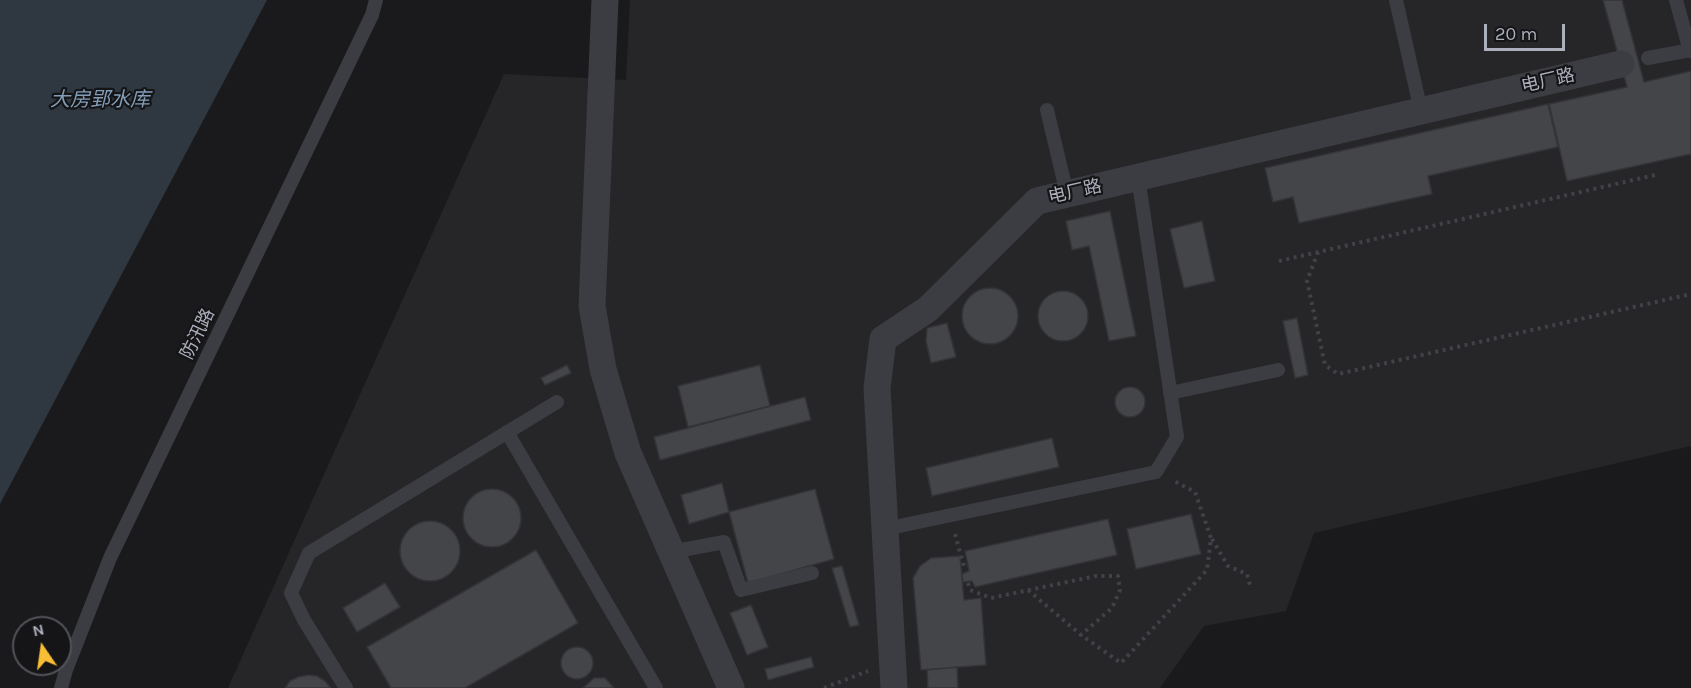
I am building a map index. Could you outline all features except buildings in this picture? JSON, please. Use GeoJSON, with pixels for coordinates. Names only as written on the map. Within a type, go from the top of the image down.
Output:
{"type":"FeatureCollection","features":[{"type":"Feature","properties":{"kind":"street"},"geometry":{"type":"LineString","coordinates":[[605,0],[592,306],[603,369],[628,453],[672,552],[725,686]]}},
{"type":"Feature","properties":{"kind":"street","name":"电厂路"},"geometry":{"type":"LineString","coordinates":[[893,678],[877,387],[883,339],[928,309],[1037,201],[1621,64]]}},
{"type":"Feature","properties":{"kind":"lane","name":"防汛路"},"geometry":{"type":"LineString","coordinates":[[61,688],[110,558],[372,15],[376,0]]}},
{"type":"Feature","properties":{"kind":"lane"},"geometry":{"type":"LineString","coordinates":[[1396,0],[1421,111]]}},
{"type":"Feature","properties":{"kind":"lane"},"geometry":{"type":"LineString","coordinates":[[1648,58],[1690,51],[1676,0]]}},
{"type":"Feature","properties":{"kind":"lane"},"geometry":{"type":"LineString","coordinates":[[1047,110],[1067,194]]}},
{"type":"Feature","properties":{"kind":"lane"},"geometry":{"type":"LineString","coordinates":[[885,529],[1156,472],[1177,437],[1138,177]]}},
{"type":"Feature","properties":{"kind":"lane"},"geometry":{"type":"LineString","coordinates":[[1170,393],[1278,370]]}},
{"type":"Feature","properties":{"kind":"lane"},"geometry":{"type":"LineString","coordinates":[[346,688],[304,620],[291,593],[309,553],[556,402]]}},
{"type":"Feature","properties":{"kind":"lane"},"geometry":{"type":"LineString","coordinates":[[507,432],[656,688]]}},
{"type":"Feature","properties":{"kind":"lane"},"geometry":{"type":"LineString","coordinates":[[672,552],[724,542],[741,590],[812,573]]}},
{"type":"Feature","properties":{"kind":"path"},"geometry":{"type":"LineString","coordinates":[[1279,261],[1655,175]]}},
{"type":"Feature","properties":{"kind":"path"},"geometry":{"type":"LineString","coordinates":[[1318,252],[1306,281],[1325,365],[1338,374],[1691,294]]}},
{"type":"Feature","properties":{"kind":"path"},"geometry":{"type":"LineString","coordinates":[[1156,472],[1195,492],[1211,538],[1228,566],[1247,574],[1251,589]]}},
{"type":"Feature","properties":{"kind":"path"},"geometry":{"type":"LineString","coordinates":[[948,516],[965,570]]}},
{"type":"Feature","properties":{"kind":"path"},"geometry":{"type":"LineString","coordinates":[[1028,590],[1081,635],[1121,663],[1207,570],[1211,538]]}},
{"type":"Feature","properties":{"kind":"path"},"geometry":{"type":"LineString","coordinates":[[968,583],[970,590],[991,598],[1096,576],[1118,576],[1120,590],[1112,608],[1081,635]]}},
{"type":"Feature","properties":{"kind":"path"},"geometry":{"type":"LineString","coordinates":[[824,688],[871,670],[893,678]]}},
{"type":"Feature","properties":{"kind":"shaded area"},"geometry":{"type":"Polygon","coordinates":[[[630,0],[1691,0],[1691,446],[1314,533],[1286,611],[1204,626],[1160,688],[228,688],[504,74],[626,80],[630,0]]]}},
{"type":"Feature","properties":{"kind":"water","name":"大房郢水库"},"geometry":{"type":"Polygon","coordinates":[[[0,0],[267,0],[0,504],[0,0]]]}}]}
